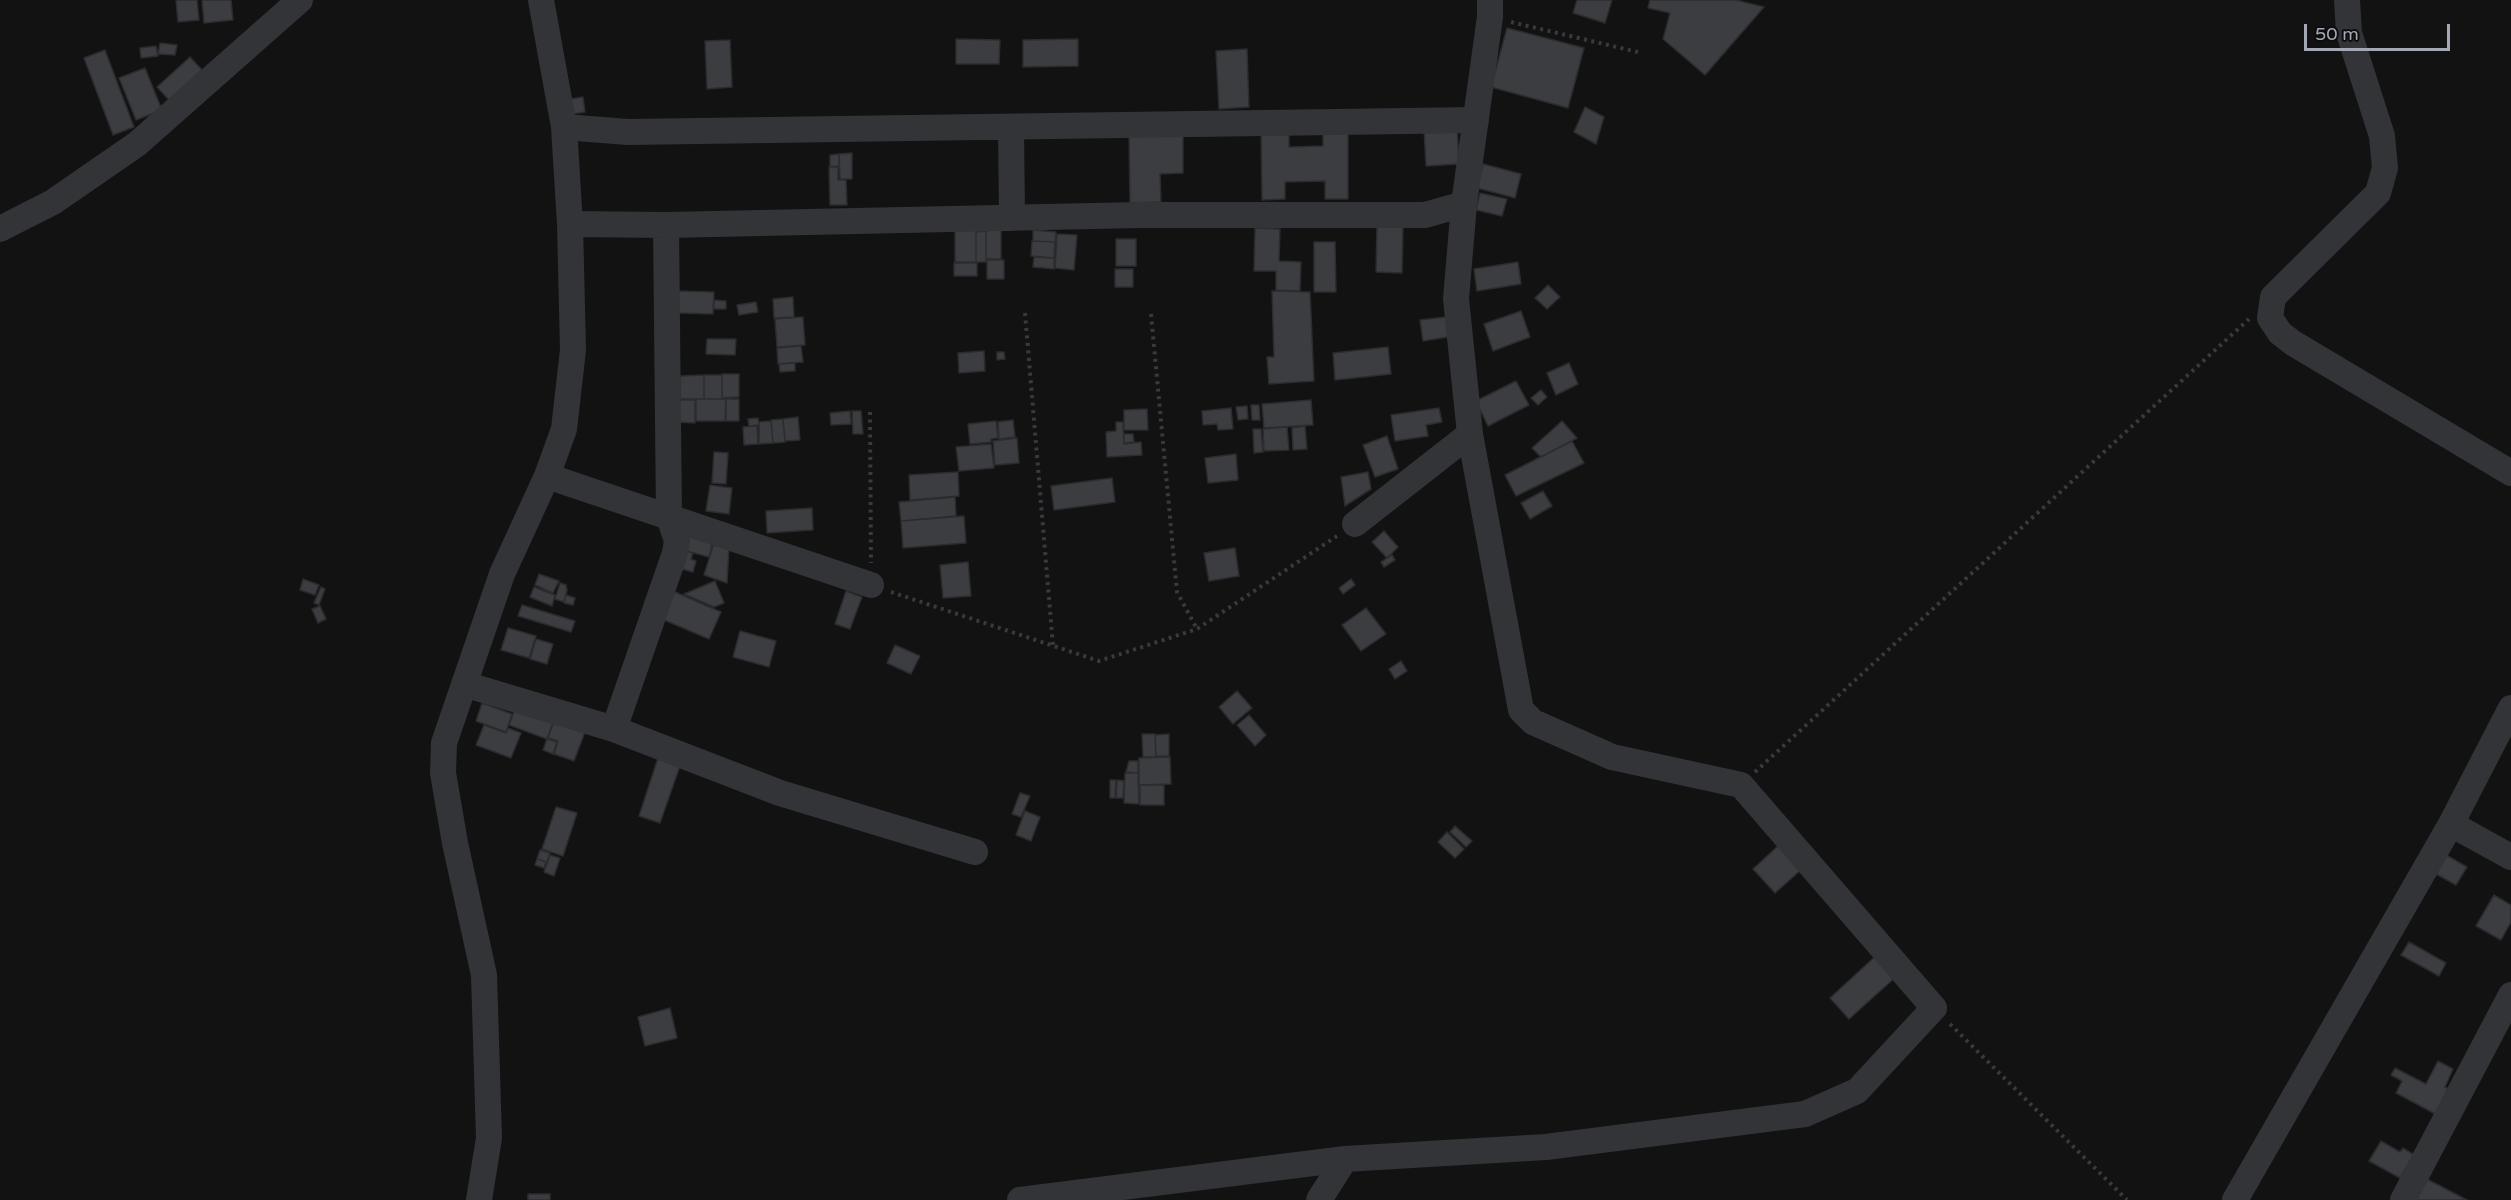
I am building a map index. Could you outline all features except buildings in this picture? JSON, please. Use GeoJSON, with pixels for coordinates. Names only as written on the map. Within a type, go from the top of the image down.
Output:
{"type":"FeatureCollection","features":[{"type":"Feature","properties":{"kind":"street"},"geometry":{"type":"LineString","coordinates":[[0,229],[53,202],[137,144],[300,0]]}},
{"type":"Feature","properties":{"kind":"street"},"geometry":{"type":"LineString","coordinates":[[479,1200],[489,1138],[484,975],[455,843],[443,772],[444,743],[502,574],[547,476],[564,429],[573,350],[570,224],[564,127],[541,0]]}},
{"type":"Feature","properties":{"kind":"street"},"geometry":{"type":"LineString","coordinates":[[2347,0],[2349,33],[2382,136],[2385,168],[2378,193],[2273,297],[2270,318],[2280,333],[2293,343],[2511,473]]}},
{"type":"Feature","properties":{"kind":"street"},"geometry":{"type":"LineString","coordinates":[[1020,1200],[1345,1159],[1546,1147],[1805,1114],[1857,1091],[1934,1008],[1741,785],[1612,757],[1533,722],[1521,710],[1470,434],[1456,299],[1464,204],[1490,8]]}},
{"type":"Feature","properties":{"kind":"street"},"geometry":{"type":"LineString","coordinates":[[564,127],[628,132],[1476,120]]}},
{"type":"Feature","properties":{"kind":"street"},"geometry":{"type":"LineString","coordinates":[[1011,127],[1012,218]]}},
{"type":"Feature","properties":{"kind":"street"},"geometry":{"type":"LineString","coordinates":[[570,224],[666,225],[1012,218],[1425,215],[1464,204]]}},
{"type":"Feature","properties":{"kind":"street"},"geometry":{"type":"LineString","coordinates":[[614,729],[675,553],[676,541],[669,517],[666,225]]}},
{"type":"Feature","properties":{"kind":"street"},"geometry":{"type":"LineString","coordinates":[[1355,524],[1470,434]]}},
{"type":"Feature","properties":{"kind":"street"},"geometry":{"type":"LineString","coordinates":[[547,476],[871,585]]}},
{"type":"Feature","properties":{"kind":"street"},"geometry":{"type":"LineString","coordinates":[[464,684],[614,729],[780,793],[975,852]]}},
{"type":"Feature","properties":{"kind":"street"},"geometry":{"type":"LineString","coordinates":[[2235,1200],[2451,824],[2511,708]]}},
{"type":"Feature","properties":{"kind":"street"},"geometry":{"type":"LineString","coordinates":[[2451,824],[2511,857]]}},
{"type":"Feature","properties":{"kind":"street"},"geometry":{"type":"LineString","coordinates":[[2403,1200],[2511,995]]}},
{"type":"Feature","properties":{"kind":"street"},"geometry":{"type":"LineString","coordinates":[[1319,1200],[1345,1159]]}},
{"type":"Feature","properties":{"kind":"path"},"geometry":{"type":"LineString","coordinates":[[1490,8],[1642,52]]}},
{"type":"Feature","properties":{"kind":"path"},"geometry":{"type":"LineString","coordinates":[[1741,785],[2273,297]]}},
{"type":"Feature","properties":{"kind":"path"},"geometry":{"type":"LineString","coordinates":[[1025,314],[1053,646]]}},
{"type":"Feature","properties":{"kind":"path"},"geometry":{"type":"LineString","coordinates":[[1151,314],[1177,592],[1197,629]]}},
{"type":"Feature","properties":{"kind":"path"},"geometry":{"type":"LineString","coordinates":[[870,412],[871,585],[1099,661],[1197,629],[1355,524]]}},
{"type":"Feature","properties":{"kind":"path"},"geometry":{"type":"LineString","coordinates":[[1934,1008],[2127,1200]]}}]}
